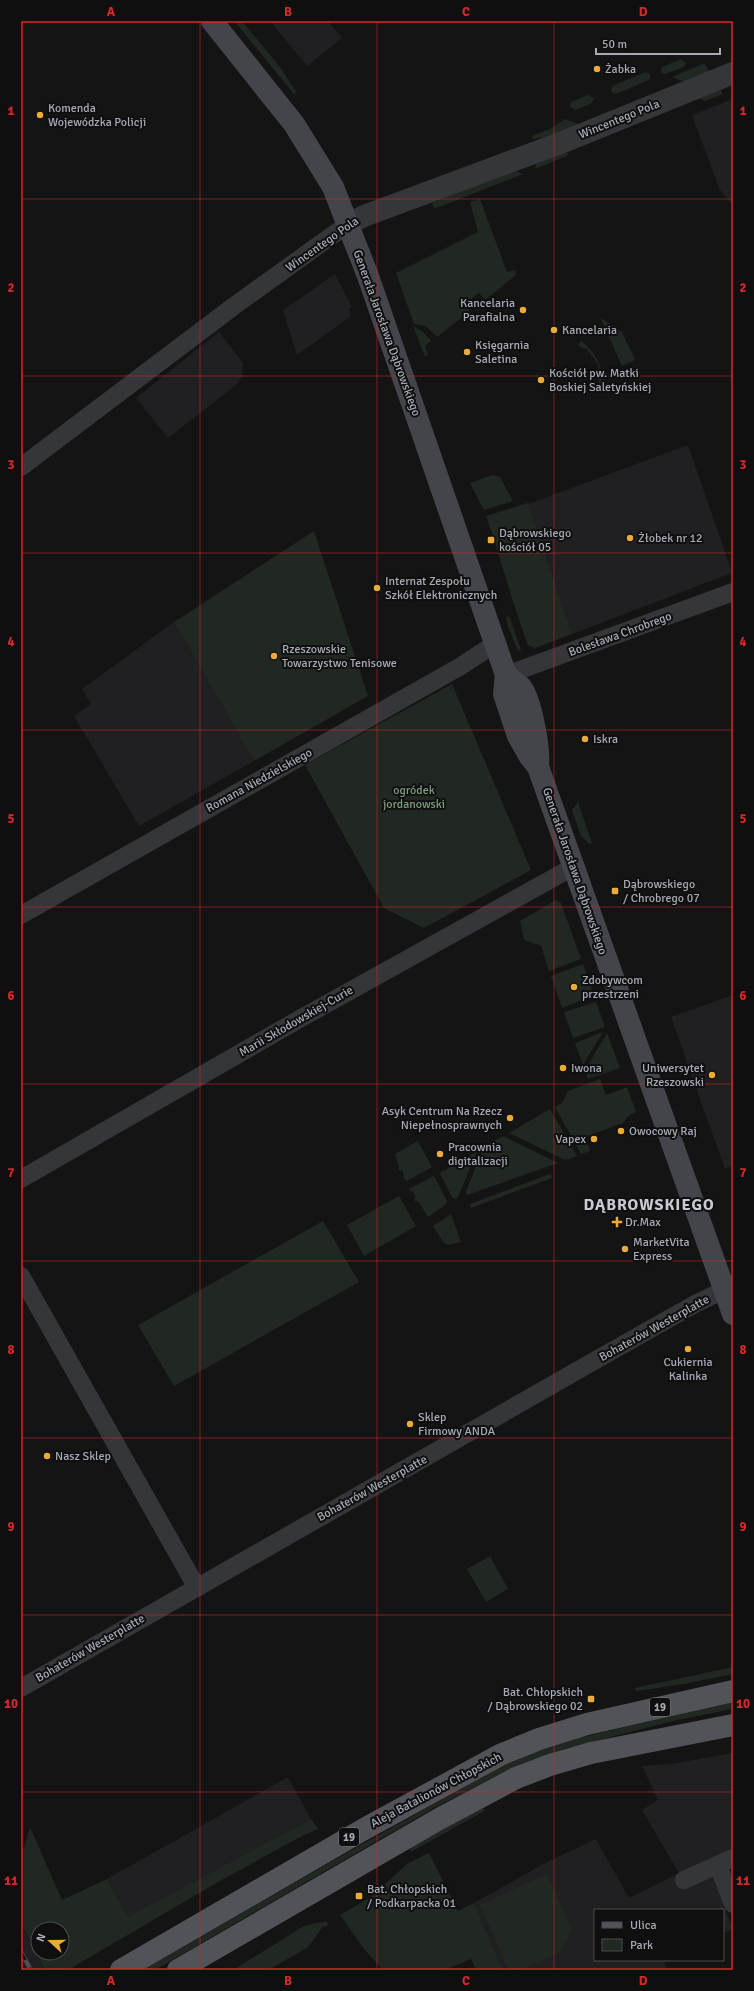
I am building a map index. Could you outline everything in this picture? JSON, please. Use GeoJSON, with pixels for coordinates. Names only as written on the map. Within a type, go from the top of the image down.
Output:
{"type":"FeatureCollection","features":[{"type":"Feature","properties":{"kind":"main road","name":"Generała Jarosława Dąbrowskiego"},"geometry":{"type":"LineString","coordinates":[[212,21],[294,124],[333,187],[348,224],[417,414],[506,675],[522,688],[536,731],[539,754],[538,766],[733,1314]]}},
{"type":"Feature","properties":{"kind":"main road","name":"Aleja Batalionów Chłopskich"},"geometry":{"type":"LineString","coordinates":[[121,1970],[366,1828],[500,1755],[539,1739],[587,1724],[733,1691]]}},
{"type":"Feature","properties":{"kind":"main road","name":"19"},"geometry":{"type":"LineString","coordinates":[[178,1970],[432,1823],[516,1778],[550,1765],[591,1753],[733,1725]]}},
{"type":"Feature","properties":{"kind":"street","name":"Wincentego Pola"},"geometry":{"type":"LineString","coordinates":[[21,467],[234,306],[348,224],[364,216],[558,144],[733,73]]}},
{"type":"Feature","properties":{"kind":"street","name":"Bolesława Chrobrego"},"geometry":{"type":"LineString","coordinates":[[506,675],[733,592]]}},
{"type":"Feature","properties":{"kind":"street","name":"Romana Niedzielskiego"},"geometry":{"type":"LineString","coordinates":[[21,915],[460,666],[496,643]]}},
{"type":"Feature","properties":{"kind":"street","name":"Marii Skłodowskiej-Curie"},"geometry":{"type":"LineString","coordinates":[[21,1179],[303,1016],[573,867]]}},
{"type":"Feature","properties":{"kind":"street"},"geometry":{"type":"LineString","coordinates":[[21,1276],[197,1588]]}},
{"type":"Feature","properties":{"kind":"street","name":"Bohaterów Westerplatte"},"geometry":{"type":"LineString","coordinates":[[21,1688],[624,1344],[695,1304],[724,1290]]}},
{"type":"Feature","properties":{"kind":"street"},"geometry":{"type":"LineString","coordinates":[[684,1880],[726,1862],[733,1904]]}},
{"type":"Feature","properties":{"kind":"shaded area"},"geometry":{"type":"Polygon","coordinates":[[[270,21],[328,21],[342,38],[307,66],[270,21]]]}},
{"type":"Feature","properties":{"kind":"shaded area"},"geometry":{"type":"Polygon","coordinates":[[[733,99],[733,205],[720,190],[692,115],[733,99]]]}},
{"type":"Feature","properties":{"kind":"shaded area"},"geometry":{"type":"Polygon","coordinates":[[[335,274],[352,307],[349,309],[351,316],[297,355],[283,310],[335,274]]]}},
{"type":"Feature","properties":{"kind":"shaded area"},"geometry":{"type":"Polygon","coordinates":[[[219,332],[243,363],[242,376],[236,385],[168,438],[136,398],[219,332]]]}},
{"type":"Feature","properties":{"kind":"shaded area","name":"Żłobek nr 12"},"geometry":{"type":"Polygon","coordinates":[[[688,445],[732,573],[572,634],[528,504],[688,445]]]}},
{"type":"Feature","properties":{"kind":"shaded area"},"geometry":{"type":"Polygon","coordinates":[[[174,622],[254,761],[139,826],[74,716],[91,704],[82,689],[174,622]]]}},
{"type":"Feature","properties":{"kind":"shaded area","name":"Uniwersytet Rzeszowski"},"geometry":{"type":"Polygon","coordinates":[[[733,995],[733,1166],[725,1169],[671,1017],[733,995]]]}},
{"type":"Feature","properties":{"kind":"shaded area"},"geometry":{"type":"Polygon","coordinates":[[[733,1753],[733,1852],[710,1875],[714,1878],[733,1929],[724,1933],[724,1909],[594,1909],[594,1961],[663,1961],[667,1970],[503,1970],[474,1903],[547,1862],[596,1839],[629,1898],[679,1873],[642,1810],[658,1800],[642,1766],[671,1764],[733,1753]]]}},
{"type":"Feature","properties":{"kind":"shaded area"},"geometry":{"type":"Polygon","coordinates":[[[288,1777],[311,1819],[128,1918],[107,1879],[288,1777]]]}},
{"type":"Feature","properties":{"kind":"shaded area"},"geometry":{"type":"Polygon","coordinates":[[[21,1924],[30,1942],[30,1961],[40,1961],[45,1970],[21,1970],[21,1924]]]}},
{"type":"Feature","properties":{"kind":"green space"},"geometry":{"type":"Polygon","coordinates":[[[234,21],[242,21],[280,67],[296,92],[294,94],[234,21]]]}},
{"type":"Feature","properties":{"kind":"green space"},"geometry":{"type":"Polygon","coordinates":[[[681,59],[686,63],[684,67],[665,74],[661,72],[662,67],[681,59]]]}},
{"type":"Feature","properties":{"kind":"green space"},"geometry":{"type":"Polygon","coordinates":[[[705,63],[709,72],[684,82],[672,77],[705,63]]]}},
{"type":"Feature","properties":{"kind":"green space"},"geometry":{"type":"Polygon","coordinates":[[[646,72],[651,75],[649,80],[616,94],[611,92],[612,86],[646,72]]]}},
{"type":"Feature","properties":{"kind":"green space"},"geometry":{"type":"Polygon","coordinates":[[[720,89],[723,94],[705,101],[699,98],[720,89]]]}},
{"type":"Feature","properties":{"kind":"green space"},"geometry":{"type":"Polygon","coordinates":[[[588,95],[594,98],[592,103],[576,110],[570,107],[571,102],[588,95]]]}},
{"type":"Feature","properties":{"kind":"green space"},"geometry":{"type":"Polygon","coordinates":[[[565,119],[580,125],[552,136],[533,139],[532,136],[550,129],[565,119]]]}},
{"type":"Feature","properties":{"kind":"green space"},"geometry":{"type":"Polygon","coordinates":[[[565,150],[569,155],[535,169],[536,163],[565,150]]]}},
{"type":"Feature","properties":{"kind":"green space"},"geometry":{"type":"Polygon","coordinates":[[[514,170],[523,174],[434,209],[432,203],[514,170]]]}},
{"type":"Feature","properties":{"kind":"green space"},"geometry":{"type":"Polygon","coordinates":[[[480,199],[507,272],[515,270],[516,275],[485,300],[479,293],[465,304],[470,311],[437,337],[426,326],[414,324],[396,273],[478,232],[470,202],[480,199]]]}},
{"type":"Feature","properties":{"kind":"green space"},"geometry":{"type":"Polygon","coordinates":[[[600,317],[622,332],[635,360],[622,366],[600,317]]]}},
{"type":"Feature","properties":{"kind":"green space"},"geometry":{"type":"Polygon","coordinates":[[[413,326],[422,331],[431,341],[425,346],[428,354],[425,357],[413,326]]]}},
{"type":"Feature","properties":{"kind":"green space"},"geometry":{"type":"Polygon","coordinates":[[[581,341],[595,356],[601,368],[604,388],[599,387],[599,379],[602,379],[598,364],[586,348],[584,349],[578,345],[581,341]]]}},
{"type":"Feature","properties":{"kind":"green space"},"geometry":{"type":"Polygon","coordinates":[[[493,475],[500,477],[513,501],[484,510],[470,483],[493,475]]]}},
{"type":"Feature","properties":{"kind":"green space"},"geometry":{"type":"Polygon","coordinates":[[[528,503],[572,634],[535,648],[528,645],[486,516],[528,503]]]}},
{"type":"Feature","properties":{"kind":"green space","name":"Rzeszowskie Towarzystwo Tenisowe"},"geometry":{"type":"Polygon","coordinates":[[[314,531],[368,696],[254,761],[174,622],[314,531]]]}},
{"type":"Feature","properties":{"kind":"green space"},"geometry":{"type":"Polygon","coordinates":[[[509,616],[521,650],[518,651],[508,626],[506,617],[509,616]]]}},
{"type":"Feature","properties":{"kind":"green space","name":"ogródek jordanowski"},"geometry":{"type":"Polygon","coordinates":[[[452,684],[531,870],[424,928],[384,908],[305,765],[452,684]]]}},
{"type":"Feature","properties":{"kind":"green space"},"geometry":{"type":"Polygon","coordinates":[[[578,802],[592,843],[589,844],[581,836],[572,810],[578,802]]]}},
{"type":"Feature","properties":{"kind":"green space"},"geometry":{"type":"Polygon","coordinates":[[[556,900],[561,903],[581,959],[549,971],[541,946],[524,940],[520,921],[556,900]]]}},
{"type":"Feature","properties":{"kind":"green space"},"geometry":{"type":"Polygon","coordinates":[[[583,964],[594,996],[562,1008],[551,976],[583,964]]]}},
{"type":"Feature","properties":{"kind":"green space"},"geometry":{"type":"Polygon","coordinates":[[[596,1002],[605,1027],[573,1038],[564,1012],[596,1002]]]}},
{"type":"Feature","properties":{"kind":"green space"},"geometry":{"type":"Polygon","coordinates":[[[603,1032],[583,1065],[575,1043],[603,1032]]]}},
{"type":"Feature","properties":{"kind":"green space"},"geometry":{"type":"Polygon","coordinates":[[[607,1033],[620,1068],[588,1079],[585,1070],[607,1033]]]}},
{"type":"Feature","properties":{"kind":"green space"},"geometry":{"type":"Polygon","coordinates":[[[600,1079],[606,1095],[627,1087],[636,1112],[628,1116],[623,1123],[585,1137],[590,1151],[581,1154],[555,1107],[562,1103],[568,1091],[600,1079]]]}},
{"type":"Feature","properties":{"kind":"green space"},"geometry":{"type":"Polygon","coordinates":[[[550,1109],[577,1156],[565,1160],[509,1133],[550,1109]]]}},
{"type":"Feature","properties":{"kind":"green space"},"geometry":{"type":"Polygon","coordinates":[[[503,1136],[558,1163],[467,1195],[466,1191],[484,1147],[503,1136]]]}},
{"type":"Feature","properties":{"kind":"green space"},"geometry":{"type":"Polygon","coordinates":[[[418,1141],[432,1167],[407,1181],[403,1177],[402,1170],[400,1171],[398,1168],[395,1154],[418,1141]]]}},
{"type":"Feature","properties":{"kind":"green space"},"geometry":{"type":"Polygon","coordinates":[[[477,1151],[458,1197],[456,1199],[452,1198],[440,1173],[477,1151]]]}},
{"type":"Feature","properties":{"kind":"green space"},"geometry":{"type":"Polygon","coordinates":[[[550,1174],[552,1178],[471,1208],[470,1204],[550,1174]]]}},
{"type":"Feature","properties":{"kind":"green space"},"geometry":{"type":"Polygon","coordinates":[[[434,1176],[447,1201],[445,1205],[428,1217],[418,1201],[416,1202],[414,1199],[416,1197],[413,1191],[411,1192],[409,1189],[434,1176]]]}},
{"type":"Feature","properties":{"kind":"green space"},"geometry":{"type":"Polygon","coordinates":[[[399,1196],[416,1226],[364,1256],[347,1225],[399,1196]]]}},
{"type":"Feature","properties":{"kind":"green space"},"geometry":{"type":"Polygon","coordinates":[[[451,1214],[461,1242],[448,1245],[444,1243],[433,1226],[451,1214]]]}},
{"type":"Feature","properties":{"kind":"green space"},"geometry":{"type":"Polygon","coordinates":[[[323,1221],[359,1282],[174,1386],[138,1325],[323,1221]]]}},
{"type":"Feature","properties":{"kind":"green space"},"geometry":{"type":"Polygon","coordinates":[[[490,1556],[508,1589],[486,1602],[467,1569],[490,1556]]]}},
{"type":"Feature","properties":{"kind":"green space"},"geometry":{"type":"Polygon","coordinates":[[[733,1667],[733,1674],[684,1684],[636,1691],[635,1688],[733,1667]]]}},
{"type":"Feature","properties":{"kind":"green space"},"geometry":{"type":"Polygon","coordinates":[[[733,1702],[733,1709],[677,1720],[564,1749],[500,1774],[432,1809],[155,1970],[143,1970],[334,1860],[495,1770],[536,1751],[570,1740],[733,1702]]]}},
{"type":"Feature","properties":{"kind":"green space"},"geometry":{"type":"Polygon","coordinates":[[[481,1808],[486,1810],[411,1852],[410,1849],[415,1844],[481,1808]]]}},
{"type":"Feature","properties":{"kind":"green space"},"geometry":{"type":"Polygon","coordinates":[[[311,1819],[318,1829],[300,1837],[218,1882],[68,1970],[45,1970],[40,1961],[70,1961],[70,1921],[30,1921],[30,1941],[21,1923],[21,1851],[24,1848],[30,1827],[62,1900],[107,1879],[128,1917],[311,1819]]]}},
{"type":"Feature","properties":{"kind":"green space"},"geometry":{"type":"Polygon","coordinates":[[[429,1853],[458,1911],[474,1903],[503,1970],[476,1970],[471,1959],[445,1970],[383,1970],[364,1949],[340,1915],[371,1897],[407,1864],[429,1853]]]}},
{"type":"Feature","properties":{"kind":"green space"},"geometry":{"type":"Polygon","coordinates":[[[547,1874],[572,1930],[560,1952],[520,1970],[509,1970],[480,1905],[547,1874]]]}},
{"type":"Feature","properties":{"kind":"green space"},"geometry":{"type":"Polygon","coordinates":[[[326,1921],[329,1925],[323,1927],[307,1948],[268,1970],[233,1970],[304,1926],[326,1921]]]}},
{"type":"Feature","properties":{"kind":"railway"},"geometry":{"type":"LineString","coordinates":[[21,1952],[31,1970]]}},
{"type":"Feature","properties":{"kind":"place","name":"Żabka"},"geometry":{"type":"Point","coordinates":[597,69]}},
{"type":"Feature","properties":{"kind":"place","name":"Komenda Wojewódzka Policji"},"geometry":{"type":"Point","coordinates":[40,115]}},
{"type":"Feature","properties":{"kind":"place","name":"Kancelaria Parafialna"},"geometry":{"type":"Point","coordinates":[523,310]}},
{"type":"Feature","properties":{"kind":"place","name":"Kancelaria"},"geometry":{"type":"Point","coordinates":[554,330]}},
{"type":"Feature","properties":{"kind":"place","name":"Księgarnia Saletina"},"geometry":{"type":"Point","coordinates":[467,352]}},
{"type":"Feature","properties":{"kind":"place","name":"Kościół pw. Matki Boskiej Saletyńskiej"},"geometry":{"type":"Point","coordinates":[541,380]}},
{"type":"Feature","properties":{"kind":"place","name":"Żłobek nr 12"},"geometry":{"type":"Point","coordinates":[630,538]}},
{"type":"Feature","properties":{"kind":"place","name":"Dąbrowskiego kościół 05"},"geometry":{"type":"Point","coordinates":[491,540]}},
{"type":"Feature","properties":{"kind":"place","name":"Internat Zespołu Szkół Elektronicznych"},"geometry":{"type":"Point","coordinates":[377,588]}},
{"type":"Feature","properties":{"kind":"place","name":"Rzeszowskie Towarzystwo Tenisowe"},"geometry":{"type":"Point","coordinates":[274,656]}},
{"type":"Feature","properties":{"kind":"place","name":"Iskra"},"geometry":{"type":"Point","coordinates":[585,739]}},
{"type":"Feature","properties":{"kind":"place","name":"Dąbrowskiego / Chrobrego 07"},"geometry":{"type":"Point","coordinates":[615,891]}},
{"type":"Feature","properties":{"kind":"place","name":"Zdobywcom przestrzeni"},"geometry":{"type":"Point","coordinates":[574,987]}},
{"type":"Feature","properties":{"kind":"place","name":"Iwona"},"geometry":{"type":"Point","coordinates":[563,1068]}},
{"type":"Feature","properties":{"kind":"place","name":"Uniwersytet Rzeszowski"},"geometry":{"type":"Point","coordinates":[712,1075]}},
{"type":"Feature","properties":{"kind":"place","name":"Asyk Centrum Na Rzecz Niepełnosprawnych"},"geometry":{"type":"Point","coordinates":[510,1118]}},
{"type":"Feature","properties":{"kind":"place","name":"Owocowy Raj"},"geometry":{"type":"Point","coordinates":[621,1131]}},
{"type":"Feature","properties":{"kind":"place","name":"Vapex"},"geometry":{"type":"Point","coordinates":[594,1139]}},
{"type":"Feature","properties":{"kind":"place","name":"Pracownia digitalizacji"},"geometry":{"type":"Point","coordinates":[440,1154]}},
{"type":"Feature","properties":{"kind":"place","name":"Dr.Max"},"geometry":{"type":"Point","coordinates":[617,1222]}},
{"type":"Feature","properties":{"kind":"place","name":"MarketVita Express"},"geometry":{"type":"Point","coordinates":[625,1249]}},
{"type":"Feature","properties":{"kind":"place","name":"Cukiernia Kalinka"},"geometry":{"type":"Point","coordinates":[688,1349]}},
{"type":"Feature","properties":{"kind":"place","name":"Sklep Firmowy ANDA"},"geometry":{"type":"Point","coordinates":[410,1424]}},
{"type":"Feature","properties":{"kind":"place","name":"Nasz Sklep"},"geometry":{"type":"Point","coordinates":[47,1456]}},
{"type":"Feature","properties":{"kind":"place","name":"Bat. Chłopskich / Dąbrowskiego 02"},"geometry":{"type":"Point","coordinates":[591,1699]}},
{"type":"Feature","properties":{"kind":"place","name":"Bat. Chłopskich / Podkarpacka 01"},"geometry":{"type":"Point","coordinates":[359,1896]}},
{"type":"Feature","properties":{"kind":"district","name":"DĄBROWSKIEGO"},"geometry":{"type":"Point","coordinates":[649,1204]}}]}
